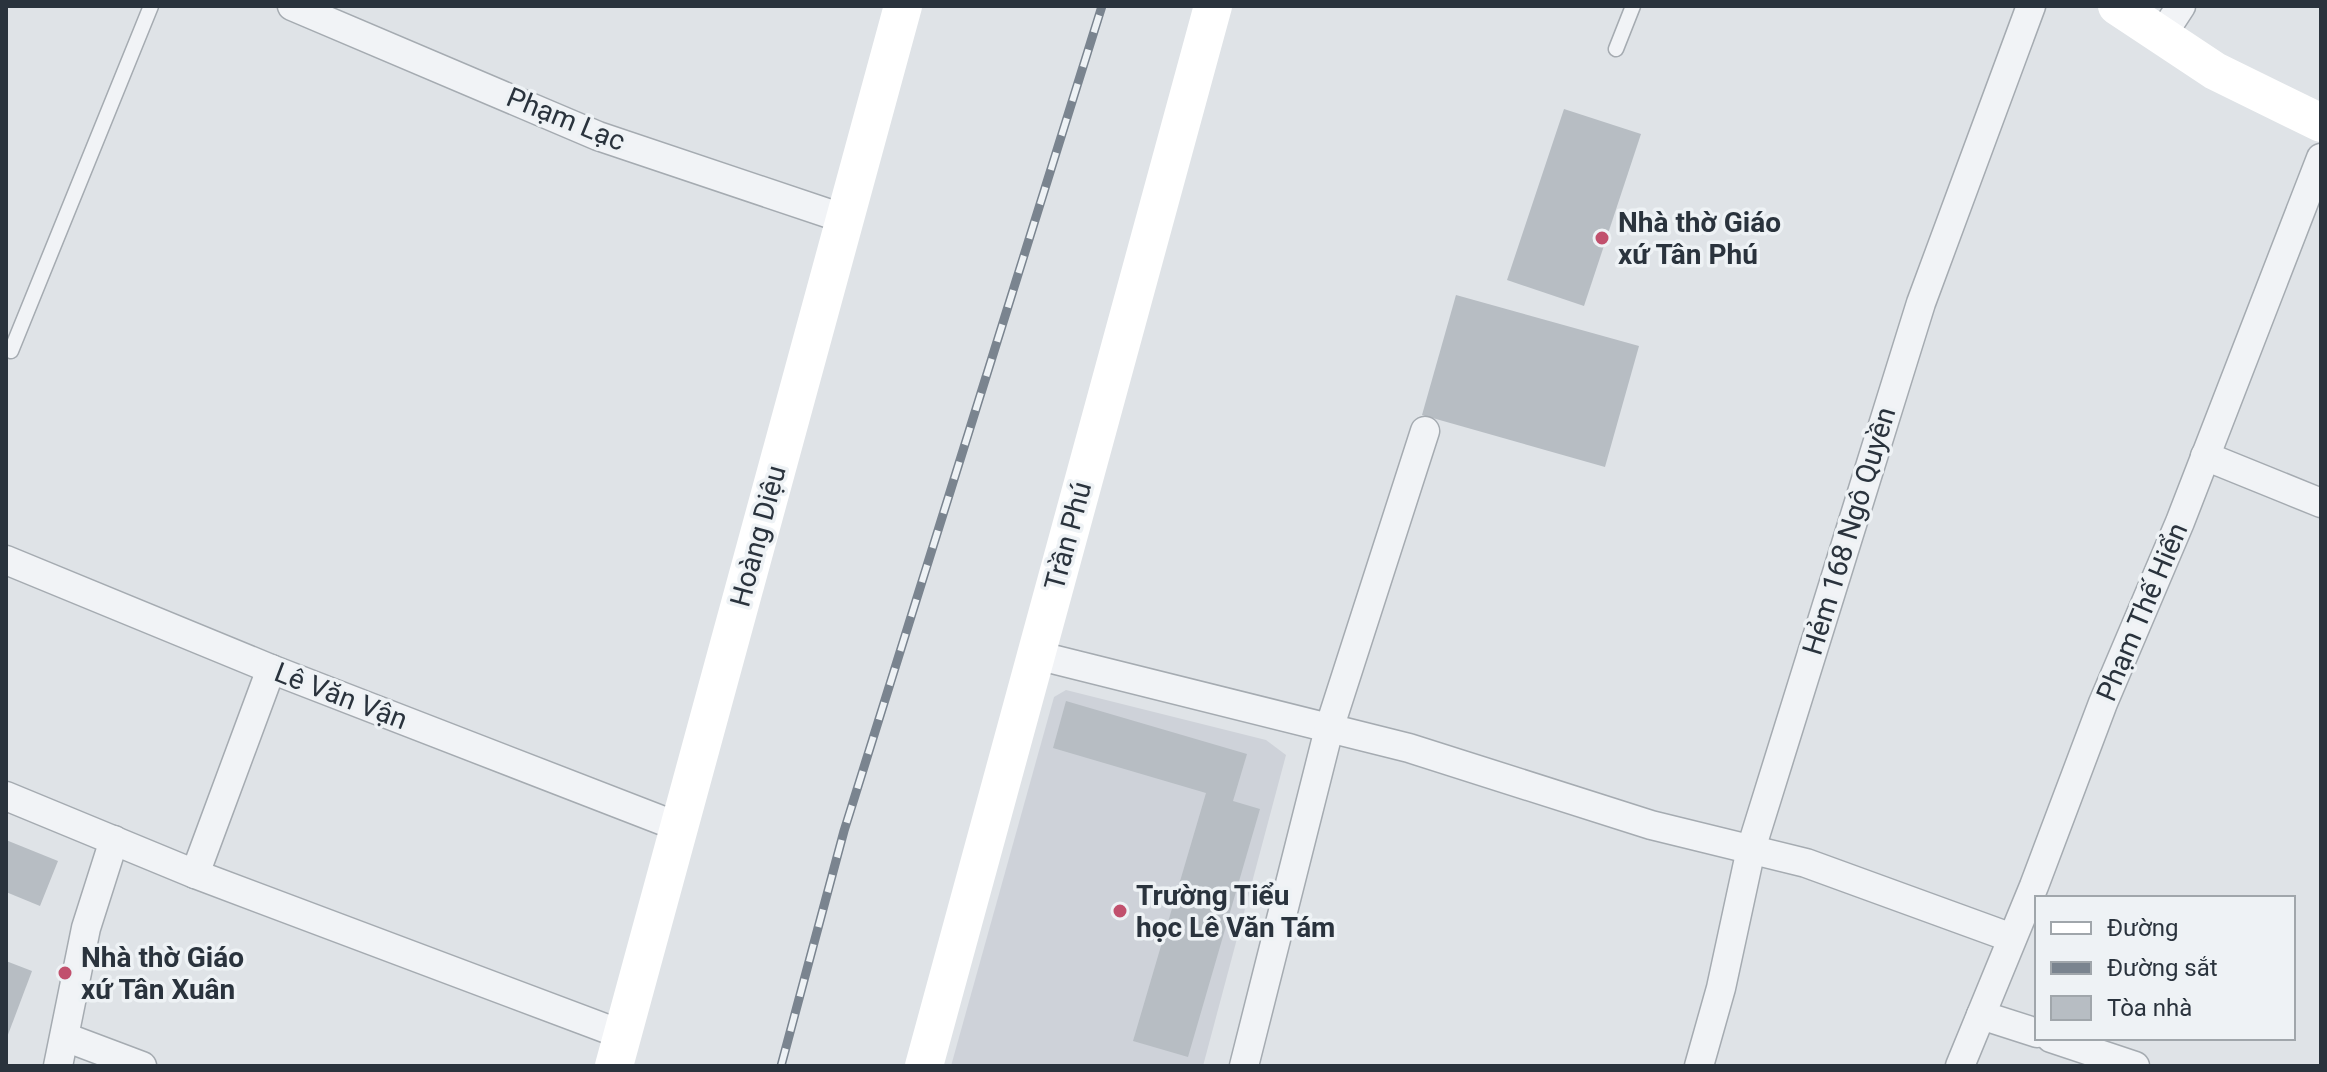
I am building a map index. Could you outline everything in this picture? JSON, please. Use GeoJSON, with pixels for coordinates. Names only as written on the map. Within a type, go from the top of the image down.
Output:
{"type":"FeatureCollection","features":[{"type":"Feature","properties":{"kind":"street","name":"Phạm Lạc"},"geometry":{"type":"LineString","coordinates":[[292,6],[598,136],[845,219]]}},
{"type":"Feature","properties":{"kind":"street","name":"Hoàng Diệu"},"geometry":{"type":"LineString","coordinates":[[618,1050],[903,6]]}},
{"type":"Feature","properties":{"kind":"street","name":"Trần Phú"},"geometry":{"type":"LineString","coordinates":[[924,1066],[1213,6]]}},
{"type":"Feature","properties":{"kind":"street","name":"Hẻm 168 Ngô Quyền"},"geometry":{"type":"LineString","coordinates":[[1699,1066],[1721,988],[1751,849],[1921,303],[2031,6]]}},
{"type":"Feature","properties":{"kind":"street"},"geometry":{"type":"LineString","coordinates":[[2117,6],[2172,20],[2215,71],[2321,123]]}},
{"type":"Feature","properties":{"kind":"street","name":"Phạm Thế Hiển"},"geometry":{"type":"LineString","coordinates":[[1960,1066],[2321,158]]}},
{"type":"Feature","properties":{"kind":"street"},"geometry":{"type":"LineString","coordinates":[[1244,1066],[1329,729],[1425,431]]}},
{"type":"Feature","properties":{"kind":"street"},"geometry":{"type":"LineString","coordinates":[[2205,456],[2321,503]]}},
{"type":"Feature","properties":{"kind":"street","name":"Lê Văn Vận"},"geometry":{"type":"LineString","coordinates":[[6,560],[271,669],[679,827]]}},
{"type":"Feature","properties":{"kind":"street"},"geometry":{"type":"LineString","coordinates":[[1036,655],[1409,748],[1651,825],[1806,863],[2012,938]]}},
{"type":"Feature","properties":{"kind":"street"},"geometry":{"type":"LineString","coordinates":[[195,874],[271,669]]}},
{"type":"Feature","properties":{"kind":"street"},"geometry":{"type":"LineString","coordinates":[[6,796],[618,1050]]}},
{"type":"Feature","properties":{"kind":"street"},"geometry":{"type":"LineString","coordinates":[[58,1066],[86,928],[114,840]]}},
{"type":"Feature","properties":{"kind":"street"},"geometry":{"type":"LineString","coordinates":[[1981,1015],[2035,1032]]}},
{"type":"Feature","properties":{"kind":"street"},"geometry":{"type":"LineString","coordinates":[[65,1037],[142,1066]]}},
{"type":"Feature","properties":{"kind":"street"},"geometry":{"type":"LineString","coordinates":[[2057,1040],[2135,1066]]}},
{"type":"Feature","properties":{"kind":"lane"},"geometry":{"type":"LineString","coordinates":[[11,351],[151,6]]}},
{"type":"Feature","properties":{"kind":"lane"},"geometry":{"type":"LineString","coordinates":[[1616,49],[1633,6]]}},
{"type":"Feature","properties":{"kind":"shaded area","name":"Trường Tiểu học Lê Văn Tám"},"geometry":{"type":"Polygon","coordinates":[[[1066,690],[1266,740],[1286,755],[1203,1066],[951,1066],[1054,697],[1066,690]]]}},
{"type":"Feature","properties":{"kind":"building"},"geometry":{"type":"Polygon","coordinates":[[[1564,109],[1641,134],[1584,306],[1507,280],[1564,109]]]}},
{"type":"Feature","properties":{"kind":"building"},"geometry":{"type":"Polygon","coordinates":[[[1456,295],[1639,346],[1605,467],[1422,415],[1456,295]]]}},
{"type":"Feature","properties":{"kind":"building"},"geometry":{"type":"Polygon","coordinates":[[[1066,701],[1247,754],[1233,801],[1260,809],[1188,1057],[1133,1041],[1206,793],[1053,748],[1066,701]]]}},
{"type":"Feature","properties":{"kind":"building"},"geometry":{"type":"Polygon","coordinates":[[[6,840],[58,861],[40,906],[6,892],[6,840]]]}},
{"type":"Feature","properties":{"kind":"building"},"geometry":{"type":"Polygon","coordinates":[[[6,961],[32,971],[6,1040],[6,961]]]}},
{"type":"Feature","properties":{"kind":"railway"},"geometry":{"type":"LineString","coordinates":[[781,1066],[844,831],[1102,6]]}},
{"type":"Feature","properties":{"kind":"place","name":"Nhà thờ Giáo xứ Tân Phú"},"geometry":{"type":"Point","coordinates":[1602,238]}},
{"type":"Feature","properties":{"kind":"place","name":"Trường Tiểu học Lê Văn Tám"},"geometry":{"type":"Point","coordinates":[1120,911]}},
{"type":"Feature","properties":{"kind":"place","name":"Nhà thờ Giáo xứ Tân Xuân"},"geometry":{"type":"Point","coordinates":[65,973]}}]}
